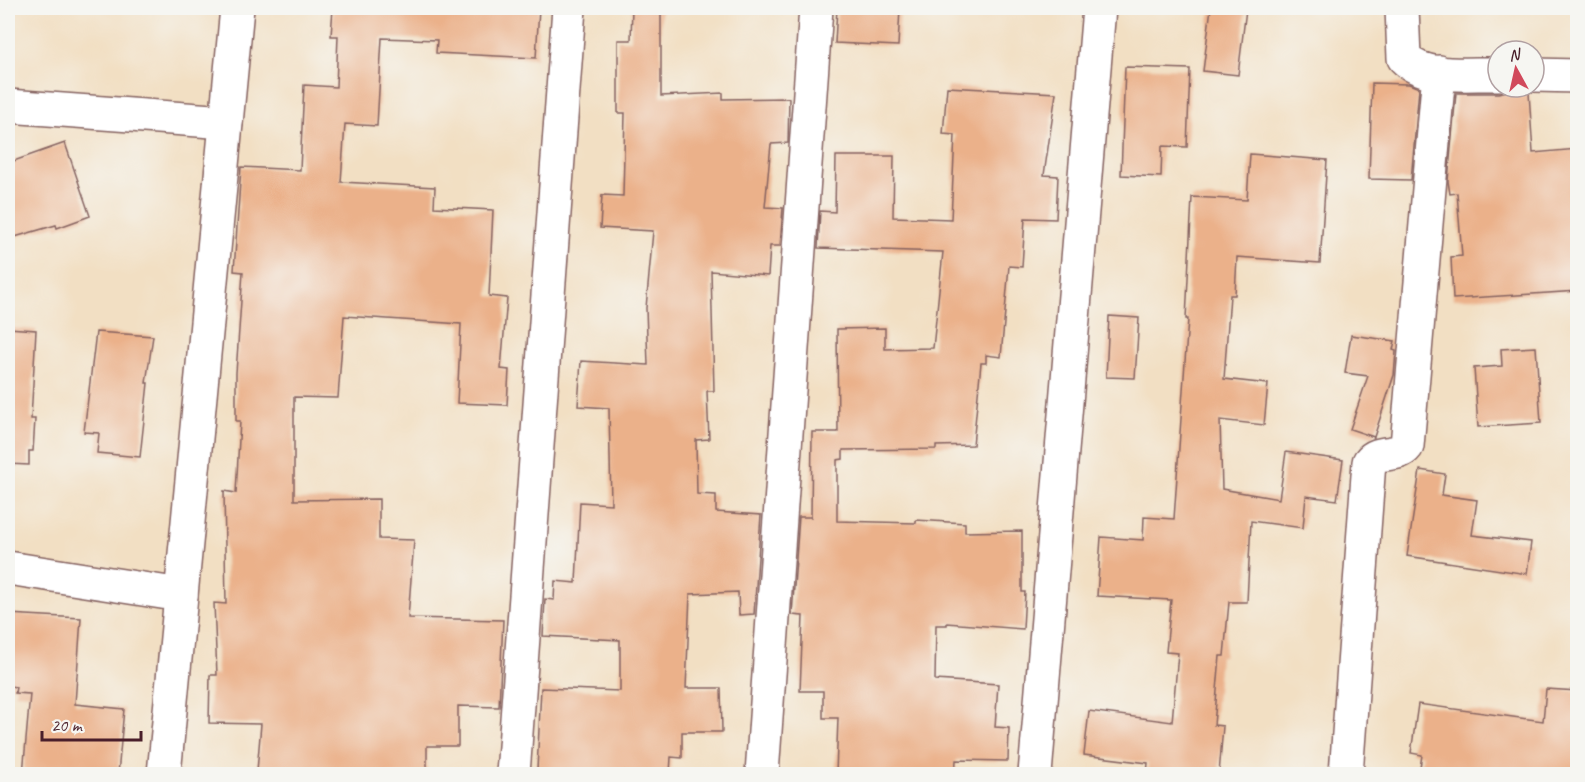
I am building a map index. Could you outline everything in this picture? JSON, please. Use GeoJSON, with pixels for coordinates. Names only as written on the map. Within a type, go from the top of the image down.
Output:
{"type":"FeatureCollection","features":[{"type":"Feature","properties":{"kind":"street"},"geometry":{"type":"LineString","coordinates":[[164,774],[237,8]]}},
{"type":"Feature","properties":{"kind":"street"},"geometry":{"type":"LineString","coordinates":[[513,774],[569,8]]}},
{"type":"Feature","properties":{"kind":"street"},"geometry":{"type":"LineString","coordinates":[[762,774],[816,8]]}},
{"type":"Feature","properties":{"kind":"street"},"geometry":{"type":"LineString","coordinates":[[1035,774],[1099,8]]}},
{"type":"Feature","properties":{"kind":"street"},"geometry":{"type":"LineString","coordinates":[[1402,8],[1404,58],[1412,66],[1439,72],[1486,74]]}},
{"type":"Feature","properties":{"kind":"street"},"geometry":{"type":"LineString","coordinates":[[1346,774],[1369,462],[1377,456],[1401,452],[1407,446],[1439,72]]}},
{"type":"Feature","properties":{"kind":"street"},"geometry":{"type":"LineString","coordinates":[[1546,75],[1578,76]]}},
{"type":"Feature","properties":{"kind":"street"},"geometry":{"type":"LineString","coordinates":[[8,106],[226,122]]}},
{"type":"Feature","properties":{"kind":"street"},"geometry":{"type":"LineString","coordinates":[[8,568],[181,595]]}},
{"type":"Feature","properties":{"kind":"building"},"geometry":{"type":"Polygon","coordinates":[[[333,8],[539,8],[536,58],[436,53],[437,40],[382,38],[377,126],[345,124],[341,182],[435,187],[434,207],[493,210],[489,296],[507,298],[501,369],[509,370],[507,405],[457,403],[461,324],[344,316],[338,398],[294,397],[294,500],[379,499],[379,539],[414,540],[408,618],[503,620],[499,707],[458,706],[458,746],[427,746],[427,774],[292,774],[257,771],[261,724],[209,723],[210,675],[217,675],[214,603],[226,604],[224,491],[236,493],[240,421],[236,421],[236,373],[243,272],[234,271],[241,167],[300,170],[304,85],[336,87],[338,36],[331,36],[333,8]]]}},
{"type":"Feature","properties":{"kind":"building"},"geometry":{"type":"Polygon","coordinates":[[[632,8],[661,8],[661,96],[723,93],[723,99],[789,98],[788,143],[771,144],[765,207],[783,208],[780,246],[770,246],[768,276],[711,271],[714,391],[707,391],[709,439],[696,440],[697,494],[716,495],[716,512],[761,515],[754,614],[739,615],[738,592],[690,594],[686,688],[721,688],[722,732],[682,732],[682,758],[671,757],[670,774],[538,774],[541,688],[620,691],[620,640],[543,636],[545,599],[554,600],[555,581],[576,583],[580,502],[611,504],[609,408],[578,406],[581,361],[648,365],[646,308],[653,231],[600,228],[602,195],[623,196],[625,113],[618,113],[618,40],[631,40],[632,8]]]}},
{"type":"Feature","properties":{"kind":"building"},"geometry":{"type":"Polygon","coordinates":[[[837,8],[900,8],[898,46],[835,43],[837,8]]]}},
{"type":"Feature","properties":{"kind":"building"},"geometry":{"type":"Polygon","coordinates":[[[1211,8],[1246,9],[1238,75],[1203,71],[1211,8]]]}},
{"type":"Feature","properties":{"kind":"building"},"geometry":{"type":"Polygon","coordinates":[[[1125,67],[1190,69],[1187,147],[1162,146],[1161,177],[1121,175],[1125,67]]]}},
{"type":"Feature","properties":{"kind":"building"},"geometry":{"type":"Polygon","coordinates":[[[1372,83],[1409,84],[1419,88],[1411,180],[1369,179],[1372,83]]]}},
{"type":"Feature","properties":{"kind":"building"},"geometry":{"type":"Polygon","coordinates":[[[947,87],[1056,93],[1044,175],[1058,176],[1056,219],[1025,218],[1022,267],[1009,266],[1001,357],[986,355],[986,363],[981,363],[973,445],[936,446],[936,449],[843,450],[843,459],[837,460],[837,521],[916,523],[916,520],[965,523],[965,532],[1022,531],[1022,592],[1025,592],[1023,629],[947,623],[947,625],[936,625],[935,680],[998,684],[995,727],[1009,728],[1008,761],[956,760],[955,774],[836,774],[838,718],[823,718],[823,691],[800,691],[803,616],[792,615],[799,517],[811,517],[812,432],[838,432],[837,329],[885,328],[885,349],[933,348],[943,252],[818,248],[820,211],[835,212],[836,156],[894,156],[893,217],[951,219],[955,135],[943,134],[947,87]]]}},
{"type":"Feature","properties":{"kind":"building"},"geometry":{"type":"Polygon","coordinates":[[[1456,93],[1486,93],[1486,99],[1529,99],[1533,153],[1578,149],[1578,291],[1453,299],[1451,257],[1462,256],[1457,193],[1450,194],[1448,181],[1456,93]]]}},
{"type":"Feature","properties":{"kind":"building"},"geometry":{"type":"Polygon","coordinates":[[[65,143],[90,216],[57,228],[56,225],[8,239],[8,163],[65,143]]]}},
{"type":"Feature","properties":{"kind":"building"},"geometry":{"type":"Polygon","coordinates":[[[1250,154],[1327,160],[1320,263],[1237,257],[1235,295],[1230,295],[1224,379],[1268,384],[1264,425],[1220,420],[1222,489],[1279,499],[1286,452],[1343,460],[1337,500],[1306,496],[1303,528],[1251,521],[1247,602],[1229,602],[1224,656],[1220,656],[1214,725],[1223,726],[1219,774],[1147,774],[1148,763],[1084,755],[1089,711],[1172,722],[1178,653],[1166,652],[1171,600],[1097,596],[1101,537],[1143,540],[1144,517],[1174,519],[1188,319],[1186,319],[1192,197],[1247,200],[1250,154]]]}},
{"type":"Feature","properties":{"kind":"building"},"geometry":{"type":"Polygon","coordinates":[[[1109,316],[1139,318],[1135,378],[1106,377],[1109,316]]]}},
{"type":"Feature","properties":{"kind":"building"},"geometry":{"type":"Polygon","coordinates":[[[8,328],[36,330],[31,419],[35,419],[33,451],[29,451],[29,465],[8,464],[8,328]]]}},
{"type":"Feature","properties":{"kind":"building"},"geometry":{"type":"Polygon","coordinates":[[[96,332],[153,336],[146,383],[148,383],[140,457],[97,453],[99,433],[84,432],[96,332]]]}},
{"type":"Feature","properties":{"kind":"building"},"geometry":{"type":"Polygon","coordinates":[[[1351,335],[1395,341],[1394,375],[1374,437],[1350,429],[1368,376],[1345,373],[1351,335]]]}},
{"type":"Feature","properties":{"kind":"building"},"geometry":{"type":"Polygon","coordinates":[[[1536,347],[1541,423],[1478,427],[1474,368],[1502,366],[1501,349],[1536,347]]]}},
{"type":"Feature","properties":{"kind":"building"},"geometry":{"type":"Polygon","coordinates":[[[1420,470],[1445,474],[1442,495],[1477,500],[1472,535],[1531,542],[1527,574],[1407,556],[1420,470]]]}},
{"type":"Feature","properties":{"kind":"building"},"geometry":{"type":"Polygon","coordinates":[[[8,614],[81,618],[75,704],[124,709],[118,774],[23,774],[30,694],[15,693],[16,687],[8,686],[8,614]]]}},
{"type":"Feature","properties":{"kind":"building"},"geometry":{"type":"Polygon","coordinates":[[[1546,689],[1578,691],[1578,774],[1419,774],[1422,755],[1411,753],[1418,704],[1543,721],[1546,689]]]}}]}
